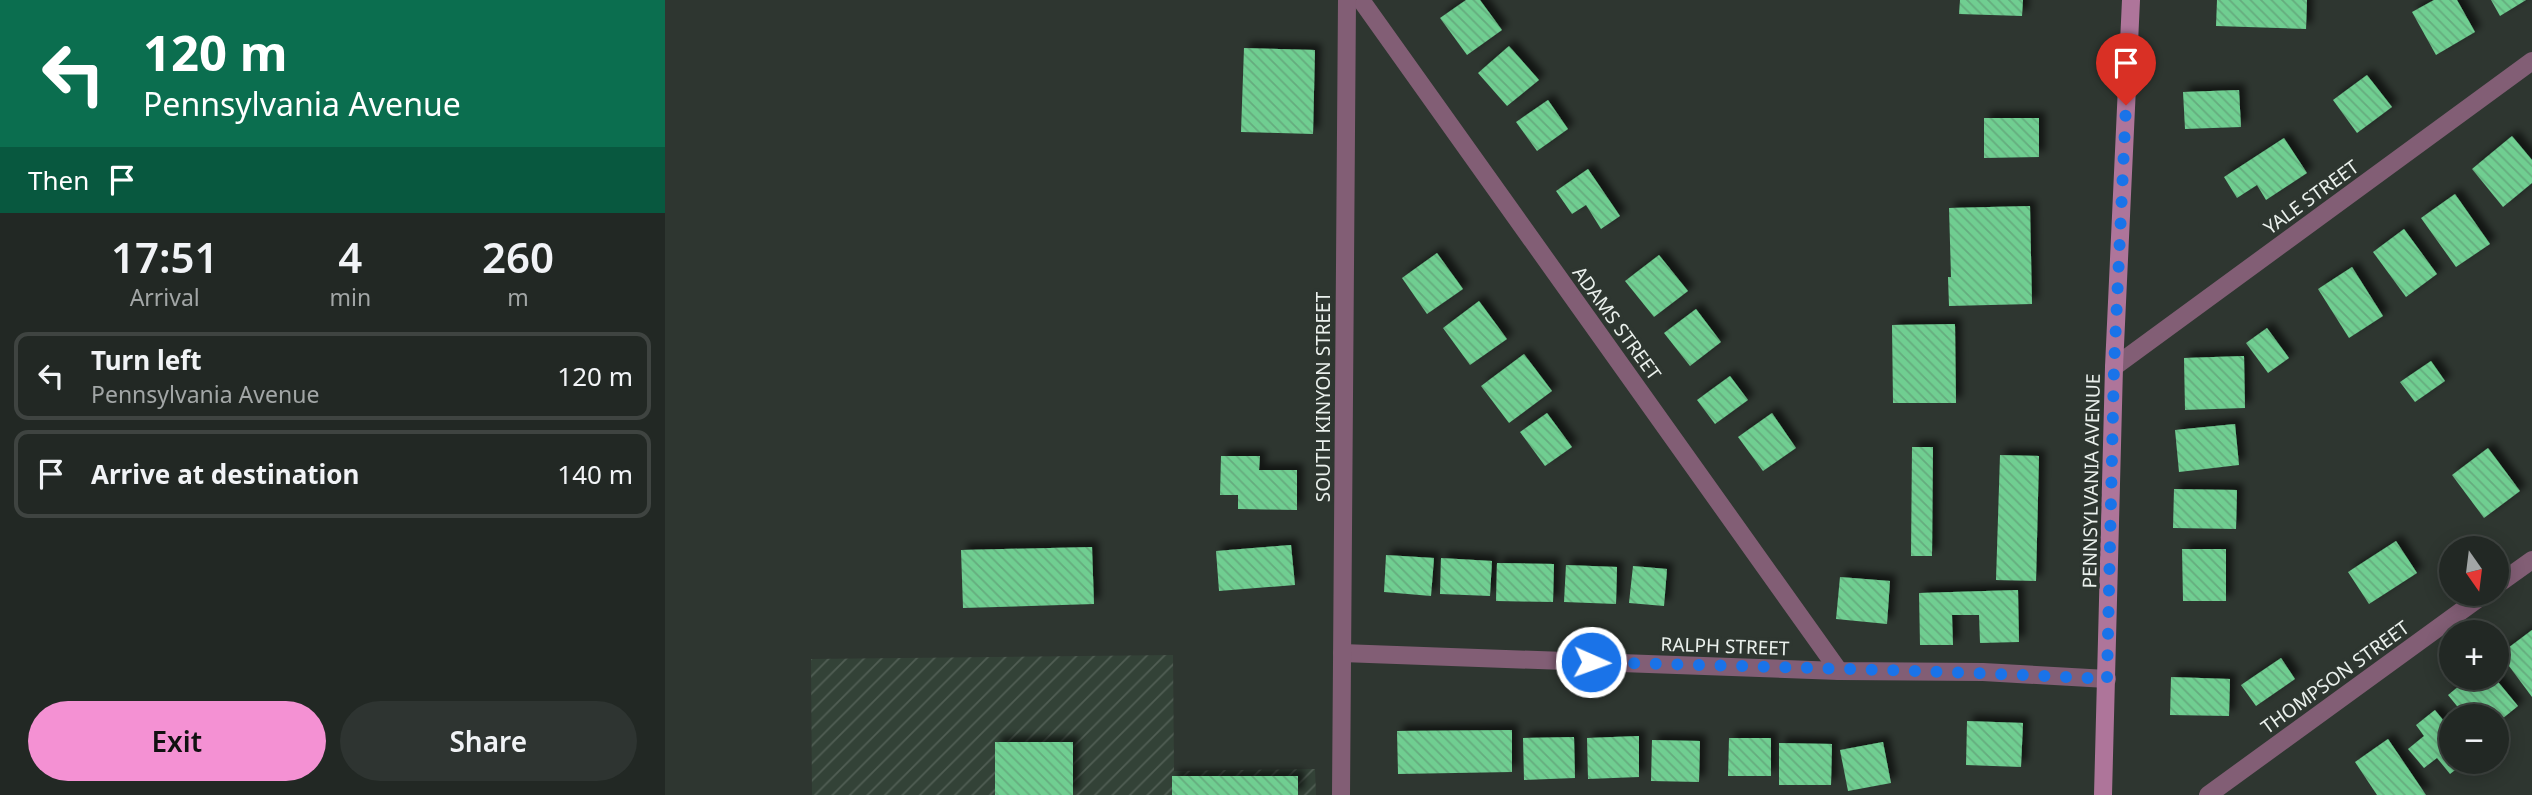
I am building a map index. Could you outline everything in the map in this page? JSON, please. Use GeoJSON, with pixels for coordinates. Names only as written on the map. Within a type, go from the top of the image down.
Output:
{"type":"FeatureCollection","features":[{"type":"Feature","properties":{"kind":"main road","name":"PENNSYLVANIA AVENUE"},"geometry":{"type":"LineString","coordinates":[[2103,795],[2114,367],[2130,0]]}},
{"type":"Feature","properties":{"kind":"street","name":"SOUTH KINYON STREET"},"geometry":{"type":"LineString","coordinates":[[1341,795],[1347,0]]}},
{"type":"Feature","properties":{"kind":"street","name":"ADAMS STREET"},"geometry":{"type":"LineString","coordinates":[[1361,0],[1839,671]]}},
{"type":"Feature","properties":{"kind":"street","name":"YALE STREET"},"geometry":{"type":"LineString","coordinates":[[2114,367],[2532,61]]}},
{"type":"Feature","properties":{"kind":"street"},"geometry":{"type":"LineString","coordinates":[[2509,576],[2532,560]]}},
{"type":"Feature","properties":{"kind":"street","name":"THOMPSON STREET"},"geometry":{"type":"LineString","coordinates":[[2209,795],[2468,606]]}},
{"type":"Feature","properties":{"kind":"street","name":"RALPH STREET"},"geometry":{"type":"LineString","coordinates":[[1342,653],[1839,671],[1983,672],[2107,679]]}},
{"type":"Feature","properties":{"kind":"shaded area"},"geometry":{"type":"Polygon","coordinates":[[[1173,655],[1174,771],[1315,769],[1316,795],[812,795],[811,659],[1173,655]]]}},
{"type":"Feature","properties":{"kind":"building"},"geometry":{"type":"Polygon","coordinates":[[[1466,0],[1480,0],[1502,30],[1467,55],[1440,18],[1466,0]]]}},
{"type":"Feature","properties":{"kind":"building"},"geometry":{"type":"Polygon","coordinates":[[[1960,0],[2023,0],[2022,16],[1959,14],[1960,0]]]}},
{"type":"Feature","properties":{"kind":"building"},"geometry":{"type":"Polygon","coordinates":[[[2217,0],[2307,0],[2306,29],[2216,26],[2217,0]]]}},
{"type":"Feature","properties":{"kind":"building"},"geometry":{"type":"Polygon","coordinates":[[[2434,0],[2457,0],[2475,32],[2436,55],[2412,12],[2434,0]]]}},
{"type":"Feature","properties":{"kind":"building"},"geometry":{"type":"Polygon","coordinates":[[[2491,0],[2526,0],[2500,16],[2491,0]]]}},
{"type":"Feature","properties":{"kind":"building"},"geometry":{"type":"Polygon","coordinates":[[[1509,46],[1539,80],[1507,106],[1478,73],[1509,46]]]}},
{"type":"Feature","properties":{"kind":"building"},"geometry":{"type":"Polygon","coordinates":[[[1244,48],[1315,50],[1313,134],[1241,132],[1244,48]]]}},
{"type":"Feature","properties":{"kind":"building"},"geometry":{"type":"Polygon","coordinates":[[[2367,75],[2392,107],[2357,133],[2333,100],[2367,75]]]}},
{"type":"Feature","properties":{"kind":"building"},"geometry":{"type":"Polygon","coordinates":[[[2239,90],[2241,127],[2185,129],[2183,92],[2239,90]]]}},
{"type":"Feature","properties":{"kind":"building"},"geometry":{"type":"Polygon","coordinates":[[[1548,100],[1568,129],[1537,151],[1516,122],[1548,100]]]}},
{"type":"Feature","properties":{"kind":"building"},"geometry":{"type":"Polygon","coordinates":[[[1984,118],[2039,118],[2039,157],[1984,158],[1984,118]]]}},
{"type":"Feature","properties":{"kind":"building"},"geometry":{"type":"Polygon","coordinates":[[[2512,136],[2532,160],[2532,183],[2503,207],[2472,169],[2512,136]]]}},
{"type":"Feature","properties":{"kind":"building"},"geometry":{"type":"Polygon","coordinates":[[[2284,138],[2307,173],[2266,200],[2257,185],[2237,198],[2224,177],[2284,138]]]}},
{"type":"Feature","properties":{"kind":"building"},"geometry":{"type":"Polygon","coordinates":[[[1588,169],[1620,216],[1601,229],[1586,205],[1572,214],[1556,191],[1588,169]]]}},
{"type":"Feature","properties":{"kind":"building"},"geometry":{"type":"Polygon","coordinates":[[[2455,194],[2490,244],[2456,267],[2421,218],[2455,194]]]}},
{"type":"Feature","properties":{"kind":"building"},"geometry":{"type":"Polygon","coordinates":[[[2030,206],[2032,304],[1949,306],[1949,208],[2030,206]]]}},
{"type":"Feature","properties":{"kind":"building"},"geometry":{"type":"Polygon","coordinates":[[[2404,229],[2437,274],[2406,297],[2373,252],[2404,229]]]}},
{"type":"Feature","properties":{"kind":"building"},"geometry":{"type":"Polygon","coordinates":[[[1437,253],[1463,289],[1427,314],[1402,278],[1437,253]]]}},
{"type":"Feature","properties":{"kind":"building"},"geometry":{"type":"Polygon","coordinates":[[[1659,255],[1688,291],[1654,317],[1625,281],[1659,255]]]}},
{"type":"Feature","properties":{"kind":"building"},"geometry":{"type":"Polygon","coordinates":[[[2352,267],[2383,316],[2349,338],[2318,289],[2352,267]]]}},
{"type":"Feature","properties":{"kind":"building"},"geometry":{"type":"Polygon","coordinates":[[[1479,301],[1507,339],[1470,365],[1443,328],[1479,301]]]}},
{"type":"Feature","properties":{"kind":"building"},"geometry":{"type":"Polygon","coordinates":[[[1696,309],[1721,342],[1690,366],[1664,333],[1696,309]]]}},
{"type":"Feature","properties":{"kind":"building"},"geometry":{"type":"Polygon","coordinates":[[[1955,324],[1956,403],[1893,403],[1892,325],[1955,324]]]}},
{"type":"Feature","properties":{"kind":"building"},"geometry":{"type":"Polygon","coordinates":[[[2267,328],[2289,358],[2268,373],[2246,343],[2267,328]]]}},
{"type":"Feature","properties":{"kind":"building"},"geometry":{"type":"Polygon","coordinates":[[[1524,354],[1552,391],[1509,423],[1481,386],[1524,354]]]}},
{"type":"Feature","properties":{"kind":"building"},"geometry":{"type":"Polygon","coordinates":[[[2244,356],[2245,408],[2185,410],[2184,358],[2244,356]]]}},
{"type":"Feature","properties":{"kind":"building"},"geometry":{"type":"Polygon","coordinates":[[[2431,361],[2445,381],[2415,402],[2400,382],[2431,361]]]}},
{"type":"Feature","properties":{"kind":"building"},"geometry":{"type":"Polygon","coordinates":[[[1730,376],[1748,400],[1715,424],[1697,400],[1730,376]]]}},
{"type":"Feature","properties":{"kind":"building"},"geometry":{"type":"Polygon","coordinates":[[[1547,413],[1572,447],[1545,466],[1520,432],[1547,413]]]}},
{"type":"Feature","properties":{"kind":"building"},"geometry":{"type":"Polygon","coordinates":[[[1772,413],[1796,448],[1763,471],[1738,437],[1772,413]]]}},
{"type":"Feature","properties":{"kind":"building"},"geometry":{"type":"Polygon","coordinates":[[[2235,424],[2239,465],[2179,472],[2175,430],[2235,424]]]}},
{"type":"Feature","properties":{"kind":"building"},"geometry":{"type":"Polygon","coordinates":[[[1912,447],[1933,447],[1932,556],[1911,556],[1912,447]]]}},
{"type":"Feature","properties":{"kind":"building"},"geometry":{"type":"Polygon","coordinates":[[[2488,448],[2520,491],[2484,518],[2452,475],[2488,448]]]}},
{"type":"Feature","properties":{"kind":"building"},"geometry":{"type":"Polygon","coordinates":[[[2000,455],[2039,456],[2036,581],[1996,580],[2000,455]]]}},
{"type":"Feature","properties":{"kind":"building"},"geometry":{"type":"Polygon","coordinates":[[[1221,456],[1260,456],[1259,470],[1297,470],[1297,510],[1238,509],[1238,495],[1220,495],[1221,456]]]}},
{"type":"Feature","properties":{"kind":"building"},"geometry":{"type":"Polygon","coordinates":[[[2174,489],[2237,490],[2236,529],[2173,528],[2174,489]]]}},
{"type":"Feature","properties":{"kind":"building"},"geometry":{"type":"Polygon","coordinates":[[[2396,541],[2417,573],[2369,604],[2348,572],[2396,541]]]}},
{"type":"Feature","properties":{"kind":"building"},"geometry":{"type":"Polygon","coordinates":[[[1291,545],[1295,585],[1219,591],[1216,551],[1291,545]]]}},
{"type":"Feature","properties":{"kind":"building"},"geometry":{"type":"Polygon","coordinates":[[[1092,547],[1094,604],[963,608],[961,550],[1092,547]]]}},
{"type":"Feature","properties":{"kind":"building"},"geometry":{"type":"Polygon","coordinates":[[[2182,549],[2226,549],[2226,601],[2183,601],[2182,549]]]}},
{"type":"Feature","properties":{"kind":"building"},"geometry":{"type":"Polygon","coordinates":[[[1386,555],[1434,558],[1431,596],[1384,592],[1386,555]]]}},
{"type":"Feature","properties":{"kind":"building"},"geometry":{"type":"Polygon","coordinates":[[[1441,558],[1492,561],[1490,596],[1440,594],[1441,558]]]}},
{"type":"Feature","properties":{"kind":"building"},"geometry":{"type":"Polygon","coordinates":[[[1497,563],[1554,564],[1553,602],[1496,601],[1497,563]]]}},
{"type":"Feature","properties":{"kind":"building"},"geometry":{"type":"Polygon","coordinates":[[[1566,565],[1617,567],[1616,604],[1564,602],[1566,565]]]}},
{"type":"Feature","properties":{"kind":"building"},"geometry":{"type":"Polygon","coordinates":[[[1633,566],[1667,569],[1664,606],[1629,603],[1633,566]]]}},
{"type":"Feature","properties":{"kind":"building"},"geometry":{"type":"Polygon","coordinates":[[[1840,577],[1890,581],[1887,624],[1836,619],[1840,577]]]}},
{"type":"Feature","properties":{"kind":"building"},"geometry":{"type":"Polygon","coordinates":[[[2018,590],[2019,642],[1980,643],[1979,615],[1952,615],[1953,645],[1920,645],[1919,593],[2018,590]]]}},
{"type":"Feature","properties":{"kind":"building"},"geometry":{"type":"Polygon","coordinates":[[[2532,630],[2532,697],[2509,666],[2509,647],[2532,630]]]}},
{"type":"Feature","properties":{"kind":"building"},"geometry":{"type":"Polygon","coordinates":[[[2281,658],[2295,679],[2256,706],[2241,685],[2281,658]]]}},
{"type":"Feature","properties":{"kind":"building"},"geometry":{"type":"Polygon","coordinates":[[[2171,677],[2230,679],[2229,716],[2170,715],[2171,677]]]}},
{"type":"Feature","properties":{"kind":"building"},"geometry":{"type":"Polygon","coordinates":[[[2454,690],[2505,690],[2518,706],[2509,713],[2509,704],[2455,704],[2448,695],[2454,690]]]}},
{"type":"Feature","properties":{"kind":"building"},"geometry":{"type":"Polygon","coordinates":[[[2435,710],[2439,715],[2439,760],[2437,758],[2424,768],[2408,749],[2424,736],[2416,725],[2435,710]]]}},
{"type":"Feature","properties":{"kind":"building"},"geometry":{"type":"Polygon","coordinates":[[[1967,721],[2023,723],[2021,767],[1966,765],[1967,721]]]}},
{"type":"Feature","properties":{"kind":"building"},"geometry":{"type":"Polygon","coordinates":[[[1512,730],[1512,772],[1398,774],[1397,731],[1512,730]]]}},
{"type":"Feature","properties":{"kind":"building"},"geometry":{"type":"Polygon","coordinates":[[[1639,736],[1639,777],[1588,779],[1587,738],[1639,736]]]}},
{"type":"Feature","properties":{"kind":"building"},"geometry":{"type":"Polygon","coordinates":[[[1574,737],[1575,778],[1524,780],[1523,738],[1574,737]]]}},
{"type":"Feature","properties":{"kind":"building"},"geometry":{"type":"Polygon","coordinates":[[[1729,738],[1771,738],[1771,776],[1728,776],[1729,738]]]}},
{"type":"Feature","properties":{"kind":"building"},"geometry":{"type":"Polygon","coordinates":[[[2388,739],[2426,795],[2377,795],[2355,762],[2388,739]]]}},
{"type":"Feature","properties":{"kind":"building"},"geometry":{"type":"Polygon","coordinates":[[[1652,740],[1700,741],[1699,782],[1651,781],[1652,740]]]}},
{"type":"Feature","properties":{"kind":"building"},"geometry":{"type":"Polygon","coordinates":[[[995,742],[1073,742],[1073,795],[995,795],[995,742]]]}},
{"type":"Feature","properties":{"kind":"building"},"geometry":{"type":"Polygon","coordinates":[[[1883,742],[1891,783],[1848,791],[1840,750],[1883,742]]]}},
{"type":"Feature","properties":{"kind":"building"},"geometry":{"type":"Polygon","coordinates":[[[1779,743],[1832,744],[1831,785],[1779,785],[1779,743]]]}},
{"type":"Feature","properties":{"kind":"building"},"geometry":{"type":"Polygon","coordinates":[[[1172,776],[1298,776],[1298,795],[1172,795],[1172,776]]]}},
{"type":"Feature","properties":{"kind":"route"},"geometry":{"type":"LineString","coordinates":[[1591,662],[1839,671],[1983,672],[2107,679],[2114,367],[2126,105]]}}]}
